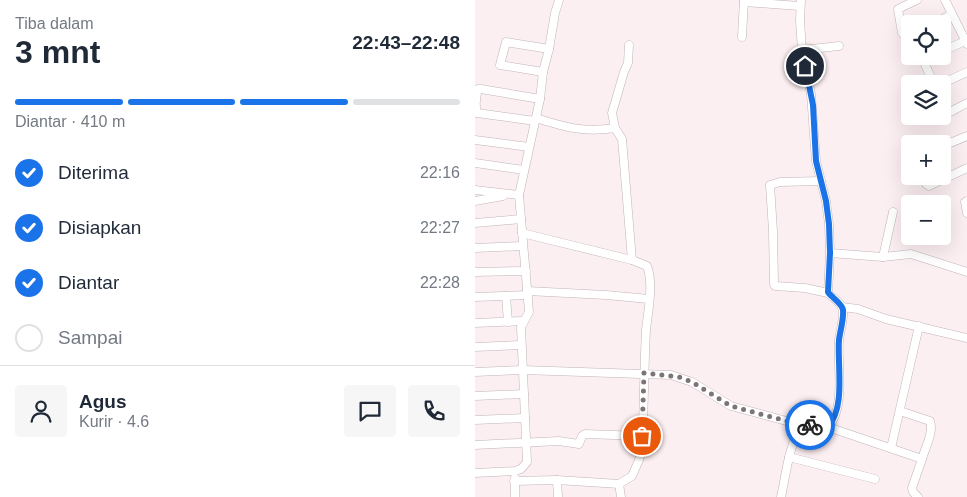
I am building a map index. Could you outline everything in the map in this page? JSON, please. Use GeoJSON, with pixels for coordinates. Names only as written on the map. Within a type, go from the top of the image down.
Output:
{"type":"FeatureCollection","features":[{"type":"Feature","properties":{"kind":"street"},"geometry":{"type":"LineString","coordinates":[[475,473],[515,471],[521,469],[527,462],[521,327],[523,321],[529,315],[521,220],[516,195],[524,170],[540,99],[543,72],[559,0]]}},
{"type":"Feature","properties":{"kind":"street"},"geometry":{"type":"LineString","coordinates":[[901,27],[898,9],[917,0]]}},
{"type":"Feature","properties":{"kind":"street"},"geometry":{"type":"LineString","coordinates":[[945,0],[966,43],[951,48]]}},
{"type":"Feature","properties":{"kind":"street"},"geometry":{"type":"LineString","coordinates":[[742,37],[744,1],[801,3],[802,50],[811,94],[816,161],[828,213],[830,253],[828,292]]}},
{"type":"Feature","properties":{"kind":"street"},"geometry":{"type":"LineString","coordinates":[[543,72],[500,65],[506,42],[549,50]]}},
{"type":"Feature","properties":{"kind":"street"},"geometry":{"type":"LineString","coordinates":[[629,45],[628,63],[623,72],[612,113],[615,128],[622,139],[632,260]]}},
{"type":"Feature","properties":{"kind":"street"},"geometry":{"type":"LineString","coordinates":[[802,50],[839,46]]}},
{"type":"Feature","properties":{"kind":"street"},"geometry":{"type":"LineString","coordinates":[[951,79],[967,72]]}},
{"type":"Feature","properties":{"kind":"street"},"geometry":{"type":"LineString","coordinates":[[540,99],[481,88],[478,89],[475,110],[477,113],[535,119],[568,128],[595,130],[615,128]]}},
{"type":"Feature","properties":{"kind":"street"},"geometry":{"type":"LineString","coordinates":[[951,110],[967,103]]}},
{"type":"Feature","properties":{"kind":"street"},"geometry":{"type":"LineString","coordinates":[[951,143],[967,136]]}},
{"type":"Feature","properties":{"kind":"street"},"geometry":{"type":"LineString","coordinates":[[475,140],[529,146]]}},
{"type":"Feature","properties":{"kind":"street"},"geometry":{"type":"LineString","coordinates":[[475,163],[524,170]]}},
{"type":"Feature","properties":{"kind":"street"},"geometry":{"type":"LineString","coordinates":[[951,176],[967,168]]}},
{"type":"Feature","properties":{"kind":"street"},"geometry":{"type":"LineString","coordinates":[[821,181],[780,182],[769,185],[775,286],[828,292],[842,308],[839,351],[839,395],[834,417],[828,426]]}},
{"type":"Feature","properties":{"kind":"street"},"geometry":{"type":"LineString","coordinates":[[475,190],[516,195]]}},
{"type":"Feature","properties":{"kind":"street"},"geometry":{"type":"LineString","coordinates":[[475,201],[516,195]]}},
{"type":"Feature","properties":{"kind":"street"},"geometry":{"type":"LineString","coordinates":[[967,200],[965,206],[967,213]]}},
{"type":"Feature","properties":{"kind":"street"},"geometry":{"type":"LineString","coordinates":[[883,257],[893,212]]}},
{"type":"Feature","properties":{"kind":"street"},"geometry":{"type":"LineString","coordinates":[[475,223],[521,220]]}},
{"type":"Feature","properties":{"kind":"street"},"geometry":{"type":"LineString","coordinates":[[514,481],[557,480],[619,484],[628,480],[637,465],[641,449],[650,278],[647,266],[632,260],[522,233]]}},
{"type":"Feature","properties":{"kind":"street"},"geometry":{"type":"LineString","coordinates":[[475,248],[523,246]]}},
{"type":"Feature","properties":{"kind":"street"},"geometry":{"type":"LineString","coordinates":[[830,253],[883,257],[911,254],[967,272]]}},
{"type":"Feature","properties":{"kind":"street"},"geometry":{"type":"LineString","coordinates":[[475,272],[526,271]]}},
{"type":"Feature","properties":{"kind":"street"},"geometry":{"type":"LineString","coordinates":[[475,297],[527,293],[597,294],[649,299]]}},
{"type":"Feature","properties":{"kind":"street"},"geometry":{"type":"LineString","coordinates":[[506,296],[508,322]]}},
{"type":"Feature","properties":{"kind":"street"},"geometry":{"type":"LineString","coordinates":[[842,308],[858,309],[886,319],[967,338]]}},
{"type":"Feature","properties":{"kind":"street"},"geometry":{"type":"LineString","coordinates":[[475,324],[523,321]]}},
{"type":"Feature","properties":{"kind":"street"},"geometry":{"type":"LineString","coordinates":[[891,448],[919,326]]}},
{"type":"Feature","properties":{"kind":"street"},"geometry":{"type":"LineString","coordinates":[[475,347],[521,345]]}},
{"type":"Feature","properties":{"kind":"street"},"geometry":{"type":"LineString","coordinates":[[475,372],[522,370],[644,373],[679,377],[692,382],[731,406],[801,425],[828,426],[922,459]]}},
{"type":"Feature","properties":{"kind":"street"},"geometry":{"type":"LineString","coordinates":[[475,396],[524,394]]}},
{"type":"Feature","properties":{"kind":"street"},"geometry":{"type":"LineString","coordinates":[[900,411],[930,421],[931,423],[931,431],[912,488],[918,497]]}},
{"type":"Feature","properties":{"kind":"street"},"geometry":{"type":"LineString","coordinates":[[475,420],[525,418]]}},
{"type":"Feature","properties":{"kind":"street"},"geometry":{"type":"LineString","coordinates":[[781,497],[789,457],[801,425]]}},
{"type":"Feature","properties":{"kind":"street"},"geometry":{"type":"LineString","coordinates":[[475,445],[559,441],[579,444],[585,434],[642,436]]}},
{"type":"Feature","properties":{"kind":"street"},"geometry":{"type":"LineString","coordinates":[[789,457],[875,479]]}},
{"type":"Feature","properties":{"kind":"street"},"geometry":{"type":"LineString","coordinates":[[515,471],[515,497]]}},
{"type":"Feature","properties":{"kind":"street"},"geometry":{"type":"LineString","coordinates":[[557,480],[558,497]]}},
{"type":"Feature","properties":{"kind":"street"},"geometry":{"type":"LineString","coordinates":[[619,484],[621,497]]}},
{"type":"Feature","properties":{"kind":"way so far"},"geometry":{"type":"LineString","coordinates":[[642,436],[644,373],[679,377],[692,382],[731,406],[801,425],[810,425]]}},
{"type":"Feature","properties":{"kind":"route"},"geometry":{"type":"LineString","coordinates":[[805,66],[813,105],[816,161],[826,201],[829,224],[828,292],[841,305],[843,311],[839,340],[839,395],[837,407],[830,425],[821,427],[810,425]]}}]}
